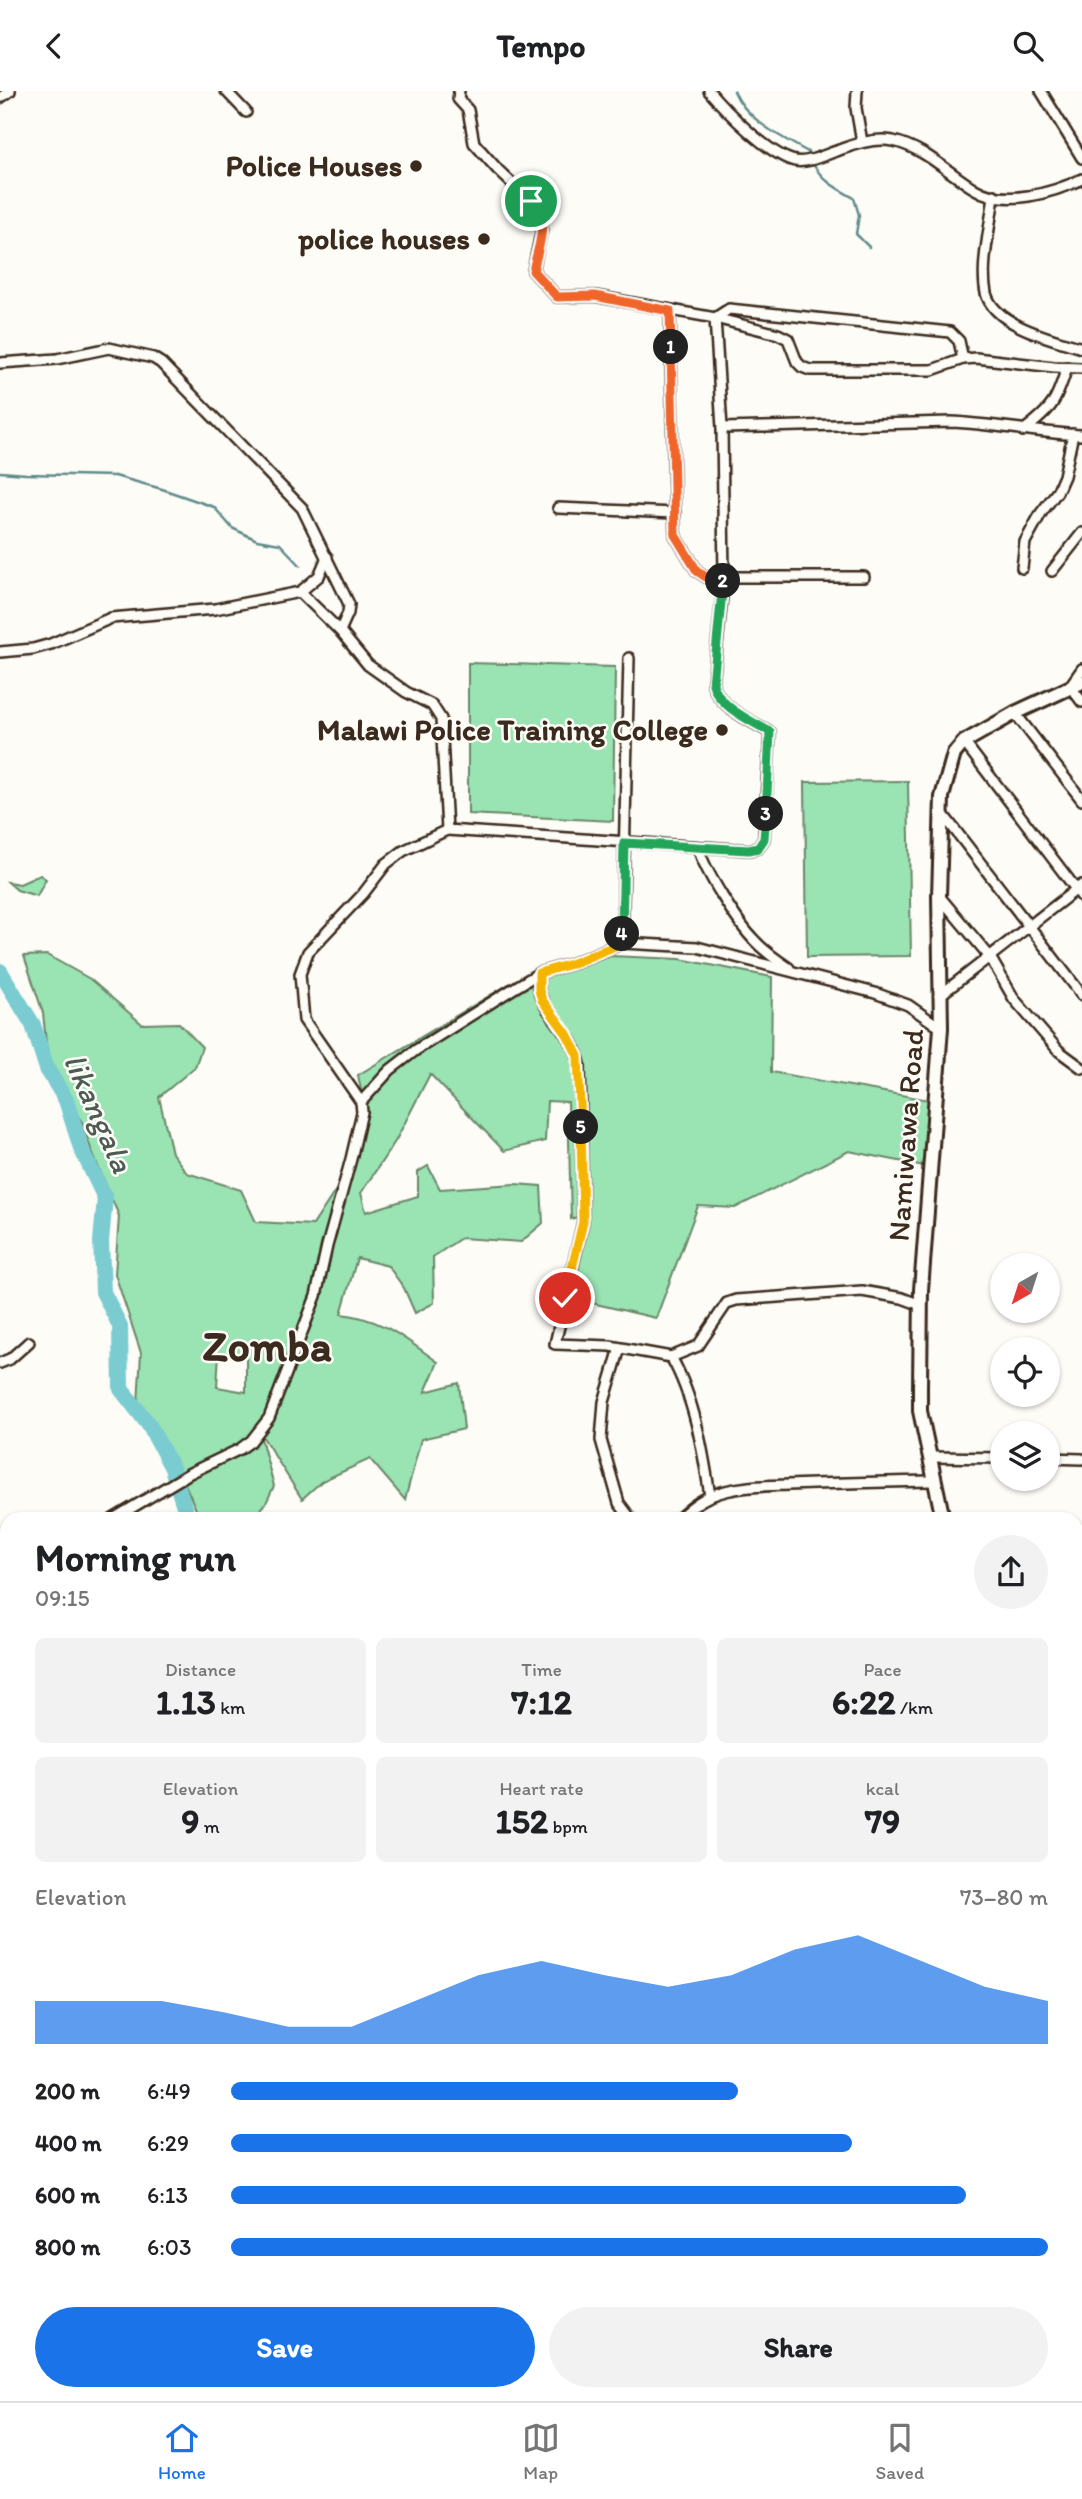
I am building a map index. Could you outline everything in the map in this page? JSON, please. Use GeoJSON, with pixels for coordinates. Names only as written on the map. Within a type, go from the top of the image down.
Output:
{"type":"FeatureCollection","features":[{"type":"Feature","properties":{"kind":"street"},"geometry":{"type":"LineString","coordinates":[[0,98],[10,91]]}},
{"type":"Feature","properties":{"kind":"street"},"geometry":{"type":"LineString","coordinates":[[226,91],[246,112]]}},
{"type":"Feature","properties":{"kind":"street"},"geometry":{"type":"LineString","coordinates":[[459,91],[458,99],[468,110],[474,143],[539,209],[542,229],[533,271],[557,297],[595,296],[715,318],[784,336],[788,339],[797,362],[810,370],[932,370],[963,359],[976,358],[1082,368]]}},
{"type":"Feature","properties":{"kind":"street"},"geometry":{"type":"LineString","coordinates":[[709,91],[724,109],[766,145],[788,158],[802,161],[816,159],[862,142],[893,141],[945,166],[974,189],[994,195],[1034,197],[1082,179]]}},
{"type":"Feature","properties":{"kind":"street"},"geometry":{"type":"LineString","coordinates":[[857,91],[856,108],[862,142]]}},
{"type":"Feature","properties":{"kind":"street"},"geometry":{"type":"LineString","coordinates":[[1041,91],[1082,158]]}},
{"type":"Feature","properties":{"kind":"street"},"geometry":{"type":"LineString","coordinates":[[994,195],[985,271],[987,295],[992,305],[1003,317],[1031,332],[1082,348]]}},
{"type":"Feature","properties":{"kind":"street"},"geometry":{"type":"LineString","coordinates":[[715,318],[729,309],[950,332],[959,341],[963,359]]}},
{"type":"Feature","properties":{"kind":"street"},"geometry":{"type":"LineString","coordinates":[[670,311],[675,535],[697,571],[706,577],[864,577]]}},
{"type":"Feature","properties":{"kind":"street"},"geometry":{"type":"LineString","coordinates":[[126,1512],[190,1473],[240,1449],[251,1441],[269,1418],[316,1296],[362,1112],[361,1102],[304,1020],[300,974],[308,952],[363,894],[386,864],[403,851],[447,830],[749,850],[758,848],[764,839],[770,732],[733,709],[717,694],[713,684],[724,577],[722,428],[715,318]]}},
{"type":"Feature","properties":{"kind":"street"},"geometry":{"type":"LineString","coordinates":[[0,363],[54,360],[109,348],[157,360],[302,508],[349,604],[340,631]]}},
{"type":"Feature","properties":{"kind":"street"},"geometry":{"type":"LineString","coordinates":[[1023,431],[1046,414],[1058,398],[1067,367]]}},
{"type":"Feature","properties":{"kind":"street"},"geometry":{"type":"LineString","coordinates":[[722,428],[951,422],[1077,435],[1057,492],[1041,513],[1025,542],[1022,568]]}},
{"type":"Feature","properties":{"kind":"street"},"geometry":{"type":"LineString","coordinates":[[558,508],[675,513]]}},
{"type":"Feature","properties":{"kind":"street"},"geometry":{"type":"LineString","coordinates":[[1052,571],[1082,533]]}},
{"type":"Feature","properties":{"kind":"street"},"geometry":{"type":"LineString","coordinates":[[1,653],[51,644],[111,618],[215,609],[300,592],[319,576],[327,557]]}},
{"type":"Feature","properties":{"kind":"street"},"geometry":{"type":"LineString","coordinates":[[300,592],[340,631],[378,674],[432,705],[437,711],[441,719],[447,830]]}},
{"type":"Feature","properties":{"kind":"street"},"geometry":{"type":"LineString","coordinates":[[622,943],[629,658]]}},
{"type":"Feature","properties":{"kind":"street"},"geometry":{"type":"LineString","coordinates":[[939,996],[1029,926],[1080,891],[964,742],[1015,713],[1076,684],[1082,670]]}},
{"type":"Feature","properties":{"kind":"street"},"geometry":{"type":"LineString","coordinates":[[1076,684],[1082,702]]}},
{"type":"Feature","properties":{"kind":"street"},"geometry":{"type":"LineString","coordinates":[[1015,713],[1082,800]]}},
{"type":"Feature","properties":{"kind":"street","name":"Namiwawa Road"},"geometry":{"type":"LineString","coordinates":[[941,1512],[920,1411],[921,1305],[941,1028],[939,896],[942,797],[954,754],[964,742]]}},
{"type":"Feature","properties":{"kind":"street"},"geometry":{"type":"LineString","coordinates":[[942,813],[1082,995]]}},
{"type":"Feature","properties":{"kind":"street"},"geometry":{"type":"LineString","coordinates":[[698,847],[713,880],[751,938],[764,951],[796,973]]}},
{"type":"Feature","properties":{"kind":"street"},"geometry":{"type":"LineString","coordinates":[[939,896],[990,957],[1014,999],[1059,1051],[1082,1068]]}},
{"type":"Feature","properties":{"kind":"street"},"geometry":{"type":"LineString","coordinates":[[361,1102],[383,1077],[416,1050],[539,973],[571,964],[622,943],[697,947],[895,999],[923,1013],[941,1028]]}},
{"type":"Feature","properties":{"kind":"street"},"geometry":{"type":"LineString","coordinates":[[539,973],[541,996],[567,1034],[580,1064],[583,1222],[555,1344],[620,1348],[671,1357],[698,1346],[727,1303],[736,1300],[862,1291],[902,1298],[921,1305]]}},
{"type":"Feature","properties":{"kind":"street"},"geometry":{"type":"LineString","coordinates":[[0,1363],[10,1359],[29,1342]]}},
{"type":"Feature","properties":{"kind":"street"},"geometry":{"type":"LineString","coordinates":[[620,1348],[604,1402],[601,1440],[619,1503],[626,1512]]}},
{"type":"Feature","properties":{"kind":"street"},"geometry":{"type":"LineString","coordinates":[[671,1357],[679,1371],[696,1428],[710,1496]]}},
{"type":"Feature","properties":{"kind":"street"},"geometry":{"type":"LineString","coordinates":[[930,1457],[990,1458]]}},
{"type":"Feature","properties":{"kind":"street"},"geometry":{"type":"LineString","coordinates":[[1060,1458],[1082,1459]]}},
{"type":"Feature","properties":{"kind":"street"},"geometry":{"type":"LineString","coordinates":[[686,1512],[710,1496],[760,1486],[933,1481]]}},
{"type":"Feature","properties":{"kind":"green space"},"geometry":{"type":"Polygon","coordinates":[[[468,663],[615,667],[613,821],[468,814],[468,663]]]}},
{"type":"Feature","properties":{"kind":"green space"},"geometry":{"type":"Polygon","coordinates":[[[908,781],[911,956],[807,957],[805,782],[908,781]]]}},
{"type":"Feature","properties":{"kind":"green space"},"geometry":{"type":"Polygon","coordinates":[[[40,875],[46,879],[37,896],[17,890],[8,882],[20,884],[40,875]]]}},
{"type":"Feature","properties":{"kind":"green space"},"geometry":{"type":"Polygon","coordinates":[[[47,955],[90,979],[142,1024],[179,1023],[202,1047],[195,1067],[159,1097],[172,1153],[187,1173],[241,1190],[256,1222],[313,1225],[341,1182],[363,1100],[358,1075],[509,984],[610,956],[680,959],[772,977],[771,1072],[935,1101],[929,1167],[849,1151],[735,1208],[698,1206],[656,1318],[566,1297],[586,1214],[571,1219],[568,1102],[547,1101],[545,1141],[504,1151],[430,1074],[396,1140],[361,1193],[366,1212],[418,1196],[418,1172],[428,1166],[440,1189],[515,1184],[541,1186],[543,1223],[521,1242],[461,1238],[433,1257],[434,1303],[415,1313],[404,1288],[388,1266],[357,1258],[341,1314],[381,1325],[438,1362],[425,1392],[459,1383],[464,1429],[421,1439],[405,1500],[370,1459],[322,1481],[302,1499],[259,1431],[274,1486],[266,1503],[259,1512],[197,1512],[173,1456],[138,1404],[141,1353],[115,1274],[119,1216],[82,1122],[60,1090],[47,1052],[43,1013],[24,956],[47,955]],[[219,1353],[217,1387],[246,1392],[246,1358],[219,1353]]]}},
{"type":"Feature","properties":{"kind":"waterway"},"geometry":{"type":"LineString","coordinates":[[734,91],[747,111],[756,119],[808,152],[810,156]]}},
{"type":"Feature","properties":{"kind":"waterway"},"geometry":{"type":"LineString","coordinates":[[812,162],[825,179],[854,198],[859,215],[856,234],[869,247]]}},
{"type":"Feature","properties":{"kind":"waterway"},"geometry":{"type":"LineString","coordinates":[[0,472],[115,476],[162,489],[214,507],[232,528],[257,540],[280,544],[301,566]]}},
{"type":"Feature","properties":{"kind":"waterway","name":"likangala"},"geometry":{"type":"LineString","coordinates":[[0,971],[33,1025],[47,1069],[66,1100],[81,1148],[105,1198],[101,1241],[103,1292],[120,1326],[121,1389],[149,1425],[172,1468],[186,1512]]}},
{"type":"Feature","properties":{"kind":"place","name":"Police Houses"},"geometry":{"type":"Point","coordinates":[416,166]}},
{"type":"Feature","properties":{"kind":"place","name":"police houses"},"geometry":{"type":"Point","coordinates":[484,239]}},
{"type":"Feature","properties":{"kind":"place","name":"Malawi Police Training College"},"geometry":{"type":"Point","coordinates":[722,730]}},
{"type":"Feature","properties":{"kind":"district","name":"Zomba"},"geometry":{"type":"Point","coordinates":[267,1346]}},
{"type":"Feature","properties":{"kind":"route"},"geometry":{"type":"LineString","coordinates":[[531,201],[539,209],[543,221],[533,271],[557,297],[595,296],[670,311],[675,535],[678,544],[697,571],[706,577],[724,577],[713,671],[714,690],[733,709],[770,732],[764,839],[758,848],[749,850],[624,843],[622,943],[571,964],[539,973],[539,990],[544,1003],[567,1034],[580,1064],[583,1222],[565,1298]]}}]}
